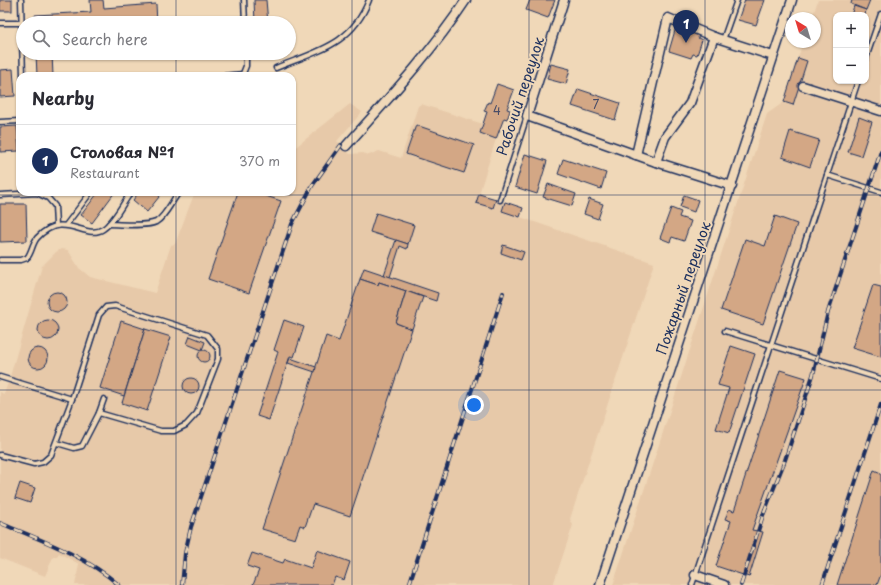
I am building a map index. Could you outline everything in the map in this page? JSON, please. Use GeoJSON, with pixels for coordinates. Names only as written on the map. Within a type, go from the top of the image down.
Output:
{"type":"FeatureCollection","features":[{"type":"Feature","properties":{"kind":"street"},"geometry":{"type":"LineString","coordinates":[[346,146],[421,61],[444,32],[466,0]]}},
{"type":"Feature","properties":{"kind":"street","name":"Рабочий переулок"},"geometry":{"type":"LineString","coordinates":[[527,116],[564,0]]}},
{"type":"Feature","properties":{"kind":"street","name":"Пожарный переулок"},"geometry":{"type":"LineString","coordinates":[[600,585],[792,0]]}},
{"type":"Feature","properties":{"kind":"street"},"geometry":{"type":"LineString","coordinates":[[636,155],[668,18],[714,37],[773,56]]}},
{"type":"Feature","properties":{"kind":"street"},"geometry":{"type":"LineString","coordinates":[[656,162],[665,137],[690,103],[714,37]]}},
{"type":"Feature","properties":{"kind":"street"},"geometry":{"type":"LineString","coordinates":[[803,86],[881,111]]}},
{"type":"Feature","properties":{"kind":"street"},"geometry":{"type":"LineString","coordinates":[[527,116],[656,162],[732,186]]}},
{"type":"Feature","properties":{"kind":"street"},"geometry":{"type":"LineString","coordinates":[[695,575],[724,585]]}},
{"type":"Feature","properties":{"kind":"lane"},"geometry":{"type":"LineString","coordinates":[[21,0],[22,16]]}},
{"type":"Feature","properties":{"kind":"lane"},"geometry":{"type":"LineString","coordinates":[[244,0],[245,16]]}},
{"type":"Feature","properties":{"kind":"lane"},"geometry":{"type":"LineString","coordinates":[[296,59],[340,40],[352,30],[369,0]]}},
{"type":"Feature","properties":{"kind":"lane"},"geometry":{"type":"LineString","coordinates":[[723,40],[737,0]]}},
{"type":"Feature","properties":{"kind":"lane"},"geometry":{"type":"LineString","coordinates":[[869,49],[881,14]]}},
{"type":"Feature","properties":{"kind":"lane"},"geometry":{"type":"LineString","coordinates":[[0,23],[16,23]]}},
{"type":"Feature","properties":{"kind":"lane"},"geometry":{"type":"LineString","coordinates":[[23,60],[23,72]]}},
{"type":"Feature","properties":{"kind":"lane"},"geometry":{"type":"LineString","coordinates":[[243,72],[246,66],[246,60]]}},
{"type":"Feature","properties":{"kind":"lane"},"geometry":{"type":"LineString","coordinates":[[276,68],[294,60]]}},
{"type":"Feature","properties":{"kind":"lane"},"geometry":{"type":"LineString","coordinates":[[692,585],[857,84]]}},
{"type":"Feature","properties":{"kind":"lane","name":"Рабочий переулок"},"geometry":{"type":"LineString","coordinates":[[500,200],[527,116]]}},
{"type":"Feature","properties":{"kind":"lane"},"geometry":{"type":"LineString","coordinates":[[0,122],[16,121]]}},
{"type":"Feature","properties":{"kind":"lane"},"geometry":{"type":"LineString","coordinates":[[827,175],[881,192]]}},
{"type":"Feature","properties":{"kind":"lane"},"geometry":{"type":"LineString","coordinates":[[0,195],[16,194]]}},
{"type":"Feature","properties":{"kind":"lane"},"geometry":{"type":"LineString","coordinates":[[44,196],[56,206],[56,225]]}},
{"type":"Feature","properties":{"kind":"lane"},"geometry":{"type":"LineString","coordinates":[[66,225],[88,196]]}},
{"type":"Feature","properties":{"kind":"lane"},"geometry":{"type":"LineString","coordinates":[[0,260],[21,260],[28,258],[36,239],[56,225],[66,225],[98,231],[109,224],[128,196]]}},
{"type":"Feature","properties":{"kind":"lane"},"geometry":{"type":"LineString","coordinates":[[109,224],[149,224],[155,222],[160,219],[176,196]]}},
{"type":"Feature","properties":{"kind":"lane"},"geometry":{"type":"LineString","coordinates":[[0,455],[28,463],[38,464],[43,462],[51,455],[57,443],[72,399],[99,314],[106,307],[115,306],[201,333],[207,335],[215,343],[218,354],[216,365],[200,406],[186,425],[174,431],[161,431],[99,413]]}},
{"type":"Feature","properties":{"kind":"lane"},"geometry":{"type":"LineString","coordinates":[[725,331],[881,379]]}},
{"type":"Feature","properties":{"kind":"lane"},"geometry":{"type":"LineString","coordinates":[[0,377],[72,399]]}},
{"type":"Feature","properties":{"kind":"lane"},"geometry":{"type":"LineString","coordinates":[[57,443],[74,448],[80,448],[99,413],[104,399]]}},
{"type":"Feature","properties":{"kind":"shaded area"},"geometry":{"type":"Polygon","coordinates":[[[818,0],[881,0],[881,585],[613,585],[767,114],[784,102],[801,48],[821,48],[821,12],[814,12],[818,0]]]}},
{"type":"Feature","properties":{"kind":"shaded area"},"geometry":{"type":"Polygon","coordinates":[[[350,104],[362,112],[337,141],[350,154],[363,153],[369,155],[379,151],[401,158],[418,106],[421,104],[483,124],[480,133],[496,139],[479,194],[523,208],[520,217],[654,263],[570,519],[573,525],[553,585],[75,585],[79,564],[59,553],[57,556],[53,557],[45,576],[0,558],[0,392],[4,394],[9,380],[42,266],[56,252],[61,249],[68,250],[79,268],[90,277],[155,293],[171,245],[175,244],[193,196],[296,196],[296,147],[350,104]]]}},
{"type":"Feature","properties":{"kind":"building"},"geometry":{"type":"Polygon","coordinates":[[[0,0],[12,0],[12,11],[0,11],[0,0]]]}},
{"type":"Feature","properties":{"kind":"building"},"geometry":{"type":"Polygon","coordinates":[[[90,0],[103,0],[104,8],[156,4],[157,16],[35,15],[91,12],[90,0]]]}},
{"type":"Feature","properties":{"kind":"building"},"geometry":{"type":"Polygon","coordinates":[[[254,0],[266,0],[267,16],[255,16],[254,0]]]}},
{"type":"Feature","properties":{"kind":"building"},"geometry":{"type":"Polygon","coordinates":[[[530,0],[555,0],[548,18],[526,10],[530,0]]]}},
{"type":"Feature","properties":{"kind":"building"},"geometry":{"type":"Polygon","coordinates":[[[745,0],[765,0],[756,25],[738,20],[745,0]]]}},
{"type":"Feature","properties":{"kind":"building"},"geometry":{"type":"Polygon","coordinates":[[[852,0],[870,0],[866,10],[851,4],[852,0]]]}},
{"type":"Feature","properties":{"kind":"building"},"geometry":{"type":"Polygon","coordinates":[[[854,6],[866,10],[866,12],[852,12],[854,6]]]}},
{"type":"Feature","properties":{"kind":"building"},"geometry":{"type":"Polygon","coordinates":[[[676,27],[699,34],[698,38],[702,40],[697,55],[693,54],[691,58],[669,51],[676,27]]]}},
{"type":"Feature","properties":{"kind":"building"},"geometry":{"type":"Polygon","coordinates":[[[798,58],[807,61],[793,105],[784,102],[798,58]]]}},
{"type":"Feature","properties":{"kind":"building"},"geometry":{"type":"Polygon","coordinates":[[[36,60],[52,60],[53,72],[37,72],[36,60]]]}},
{"type":"Feature","properties":{"kind":"building"},"geometry":{"type":"Polygon","coordinates":[[[551,64],[570,69],[566,84],[547,79],[551,64]]]}},
{"type":"Feature","properties":{"kind":"building"},"geometry":{"type":"Polygon","coordinates":[[[13,69],[15,96],[0,97],[0,70],[13,69]]]}},
{"type":"Feature","properties":{"kind":"building"},"geometry":{"type":"Polygon","coordinates":[[[497,84],[514,90],[507,109],[510,110],[509,114],[507,119],[504,118],[496,139],[480,133],[487,112],[484,111],[488,102],[490,103],[497,84]]]}},
{"type":"Feature","properties":{"kind":"building"},"geometry":{"type":"Polygon","coordinates":[[[578,89],[620,103],[615,120],[572,106],[578,89]]]}},
{"type":"Feature","properties":{"kind":"building"},"geometry":{"type":"Polygon","coordinates":[[[859,117],[872,122],[861,156],[848,152],[859,117]]]}},
{"type":"Feature","properties":{"kind":"building"},"geometry":{"type":"Polygon","coordinates":[[[416,125],[474,145],[464,173],[406,154],[416,125]]]}},
{"type":"Feature","properties":{"kind":"building"},"geometry":{"type":"Polygon","coordinates":[[[16,126],[16,151],[0,152],[0,127],[16,126]]]}},
{"type":"Feature","properties":{"kind":"building"},"geometry":{"type":"Polygon","coordinates":[[[790,131],[819,140],[810,167],[782,157],[790,131]]]}},
{"type":"Feature","properties":{"kind":"building"},"geometry":{"type":"Polygon","coordinates":[[[525,154],[547,161],[537,194],[515,187],[525,154]]]}},
{"type":"Feature","properties":{"kind":"building"},"geometry":{"type":"Polygon","coordinates":[[[563,159],[606,173],[601,189],[558,174],[563,159]]]}},
{"type":"Feature","properties":{"kind":"building"},"geometry":{"type":"Polygon","coordinates":[[[548,184],[576,194],[572,206],[543,197],[548,184]]]}},
{"type":"Feature","properties":{"kind":"building"},"geometry":{"type":"Polygon","coordinates":[[[479,194],[496,199],[493,208],[476,203],[479,194]]]}},
{"type":"Feature","properties":{"kind":"building"},"geometry":{"type":"Polygon","coordinates":[[[684,195],[698,200],[694,212],[680,207],[684,195]]]}},
{"type":"Feature","properties":{"kind":"building"},"geometry":{"type":"Polygon","coordinates":[[[95,196],[112,196],[92,223],[81,215],[95,196]]]}},
{"type":"Feature","properties":{"kind":"building"},"geometry":{"type":"Polygon","coordinates":[[[136,196],[160,196],[147,212],[133,200],[136,196]]]}},
{"type":"Feature","properties":{"kind":"building"},"geometry":{"type":"Polygon","coordinates":[[[237,196],[266,196],[281,201],[249,293],[208,279],[237,196]]]}},
{"type":"Feature","properties":{"kind":"building"},"geometry":{"type":"Polygon","coordinates":[[[589,199],[603,204],[598,219],[584,214],[589,199]]]}},
{"type":"Feature","properties":{"kind":"building"},"geometry":{"type":"Polygon","coordinates":[[[505,202],[523,208],[520,217],[502,211],[505,202]]]}},
{"type":"Feature","properties":{"kind":"building"},"geometry":{"type":"Polygon","coordinates":[[[0,204],[26,204],[27,241],[0,242],[0,204]]]}},
{"type":"Feature","properties":{"kind":"building"},"geometry":{"type":"Polygon","coordinates":[[[671,208],[681,212],[679,217],[691,221],[684,241],[672,237],[670,242],[660,238],[671,208]]]}},
{"type":"Feature","properties":{"kind":"building"},"geometry":{"type":"Polygon","coordinates":[[[376,213],[414,225],[408,244],[370,232],[376,213]]]}},
{"type":"Feature","properties":{"kind":"building"},"geometry":{"type":"Polygon","coordinates":[[[775,216],[797,224],[763,324],[721,310],[745,239],[765,246],[775,216]]]}},
{"type":"Feature","properties":{"kind":"building"},"geometry":{"type":"Polygon","coordinates":[[[396,240],[408,244],[407,249],[400,246],[390,277],[384,275],[396,240]]]}},
{"type":"Feature","properties":{"kind":"building"},"geometry":{"type":"Polygon","coordinates":[[[503,245],[524,252],[521,260],[501,253],[503,245]]]}},
{"type":"Feature","properties":{"kind":"building"},"geometry":{"type":"Polygon","coordinates":[[[364,268],[438,293],[436,301],[379,282],[378,285],[360,279],[364,268]]]}},
{"type":"Feature","properties":{"kind":"building"},"geometry":{"type":"Polygon","coordinates":[[[360,279],[378,285],[379,282],[406,291],[396,323],[412,329],[350,516],[313,504],[305,527],[300,525],[295,539],[262,529],[326,336],[339,341],[360,279]]]}},
{"type":"Feature","properties":{"kind":"building"},"geometry":{"type":"Polygon","coordinates":[[[873,285],[881,287],[881,357],[852,348],[873,285]]]}},
{"type":"Feature","properties":{"kind":"building"},"geometry":{"type":"Polygon","coordinates":[[[406,291],[423,297],[412,329],[396,323],[406,291]]]}},
{"type":"Feature","properties":{"kind":"building"},"geometry":{"type":"Polygon","coordinates":[[[53,292],[61,292],[67,298],[67,306],[61,312],[53,312],[47,306],[47,298],[53,292]]]}},
{"type":"Feature","properties":{"kind":"building"},"geometry":{"type":"Polygon","coordinates":[[[44,320],[52,320],[58,326],[58,334],[52,340],[44,340],[38,334],[38,326],[44,320]]]}},
{"type":"Feature","properties":{"kind":"building"},"geometry":{"type":"Polygon","coordinates":[[[284,320],[304,327],[294,357],[290,356],[269,420],[257,416],[278,352],[274,350],[284,320]]]}},
{"type":"Feature","properties":{"kind":"building"},"geometry":{"type":"Polygon","coordinates":[[[121,321],[145,329],[124,396],[100,388],[121,321]]]}},
{"type":"Feature","properties":{"kind":"building"},"geometry":{"type":"Polygon","coordinates":[[[145,329],[171,337],[147,411],[122,403],[145,329]]]}},
{"type":"Feature","properties":{"kind":"building"},"geometry":{"type":"Polygon","coordinates":[[[190,336],[205,342],[202,350],[187,344],[190,336]]]}},
{"type":"Feature","properties":{"kind":"building"},"geometry":{"type":"Polygon","coordinates":[[[731,346],[755,354],[729,433],[716,429],[729,388],[718,385],[731,346]]]}},
{"type":"Feature","properties":{"kind":"building"},"geometry":{"type":"Polygon","coordinates":[[[34,348],[42,348],[48,354],[48,362],[42,368],[34,368],[28,362],[28,354],[34,348]]]}},
{"type":"Feature","properties":{"kind":"building"},"geometry":{"type":"Polygon","coordinates":[[[204,350],[208,352],[210,356],[208,360],[204,362],[200,360],[198,356],[200,352],[204,350]]]}},
{"type":"Feature","properties":{"kind":"building"},"geometry":{"type":"Polygon","coordinates":[[[290,358],[316,367],[315,372],[288,363],[290,358]]]}},
{"type":"Feature","properties":{"kind":"building"},"geometry":{"type":"Polygon","coordinates":[[[780,370],[806,378],[752,530],[763,532],[749,577],[716,566],[731,521],[725,519],[729,509],[734,511],[780,370]]]}},
{"type":"Feature","properties":{"kind":"building"},"geometry":{"type":"Polygon","coordinates":[[[191,378],[198,383],[199,386],[194,393],[191,394],[184,389],[183,386],[188,379],[191,378]]]}},
{"type":"Feature","properties":{"kind":"building"},"geometry":{"type":"Polygon","coordinates":[[[874,470],[881,473],[881,574],[877,585],[837,585],[874,470]]]}},
{"type":"Feature","properties":{"kind":"building"},"geometry":{"type":"Polygon","coordinates":[[[20,483],[35,488],[30,503],[15,498],[20,483]]]}},
{"type":"Feature","properties":{"kind":"building"},"geometry":{"type":"Polygon","coordinates":[[[317,550],[350,562],[344,580],[335,577],[332,585],[253,585],[259,570],[247,566],[252,553],[283,563],[285,559],[311,568],[317,550]]]}},
{"type":"Feature","properties":{"kind":"railway"},"geometry":{"type":"LineString","coordinates":[[182,585],[185,553],[191,527],[292,224],[312,186],[341,145]]}},
{"type":"Feature","properties":{"kind":"railway"},"geometry":{"type":"LineString","coordinates":[[764,513],[785,460],[813,375],[828,312],[881,151]]}},
{"type":"Feature","properties":{"kind":"railway"},"geometry":{"type":"LineString","coordinates":[[409,585],[503,293]]}},
{"type":"Feature","properties":{"kind":"railway"},"geometry":{"type":"LineString","coordinates":[[822,585],[881,404]]}},
{"type":"Feature","properties":{"kind":"railway"},"geometry":{"type":"LineString","coordinates":[[741,585],[765,509]]}},
{"type":"Feature","properties":{"kind":"railway"},"geometry":{"type":"LineString","coordinates":[[0,523],[62,549],[106,574],[119,585]]}},
{"type":"Feature","properties":{"kind":"place","name":"Столовая №1"},"geometry":{"type":"Point","coordinates":[686,43]}}]}
